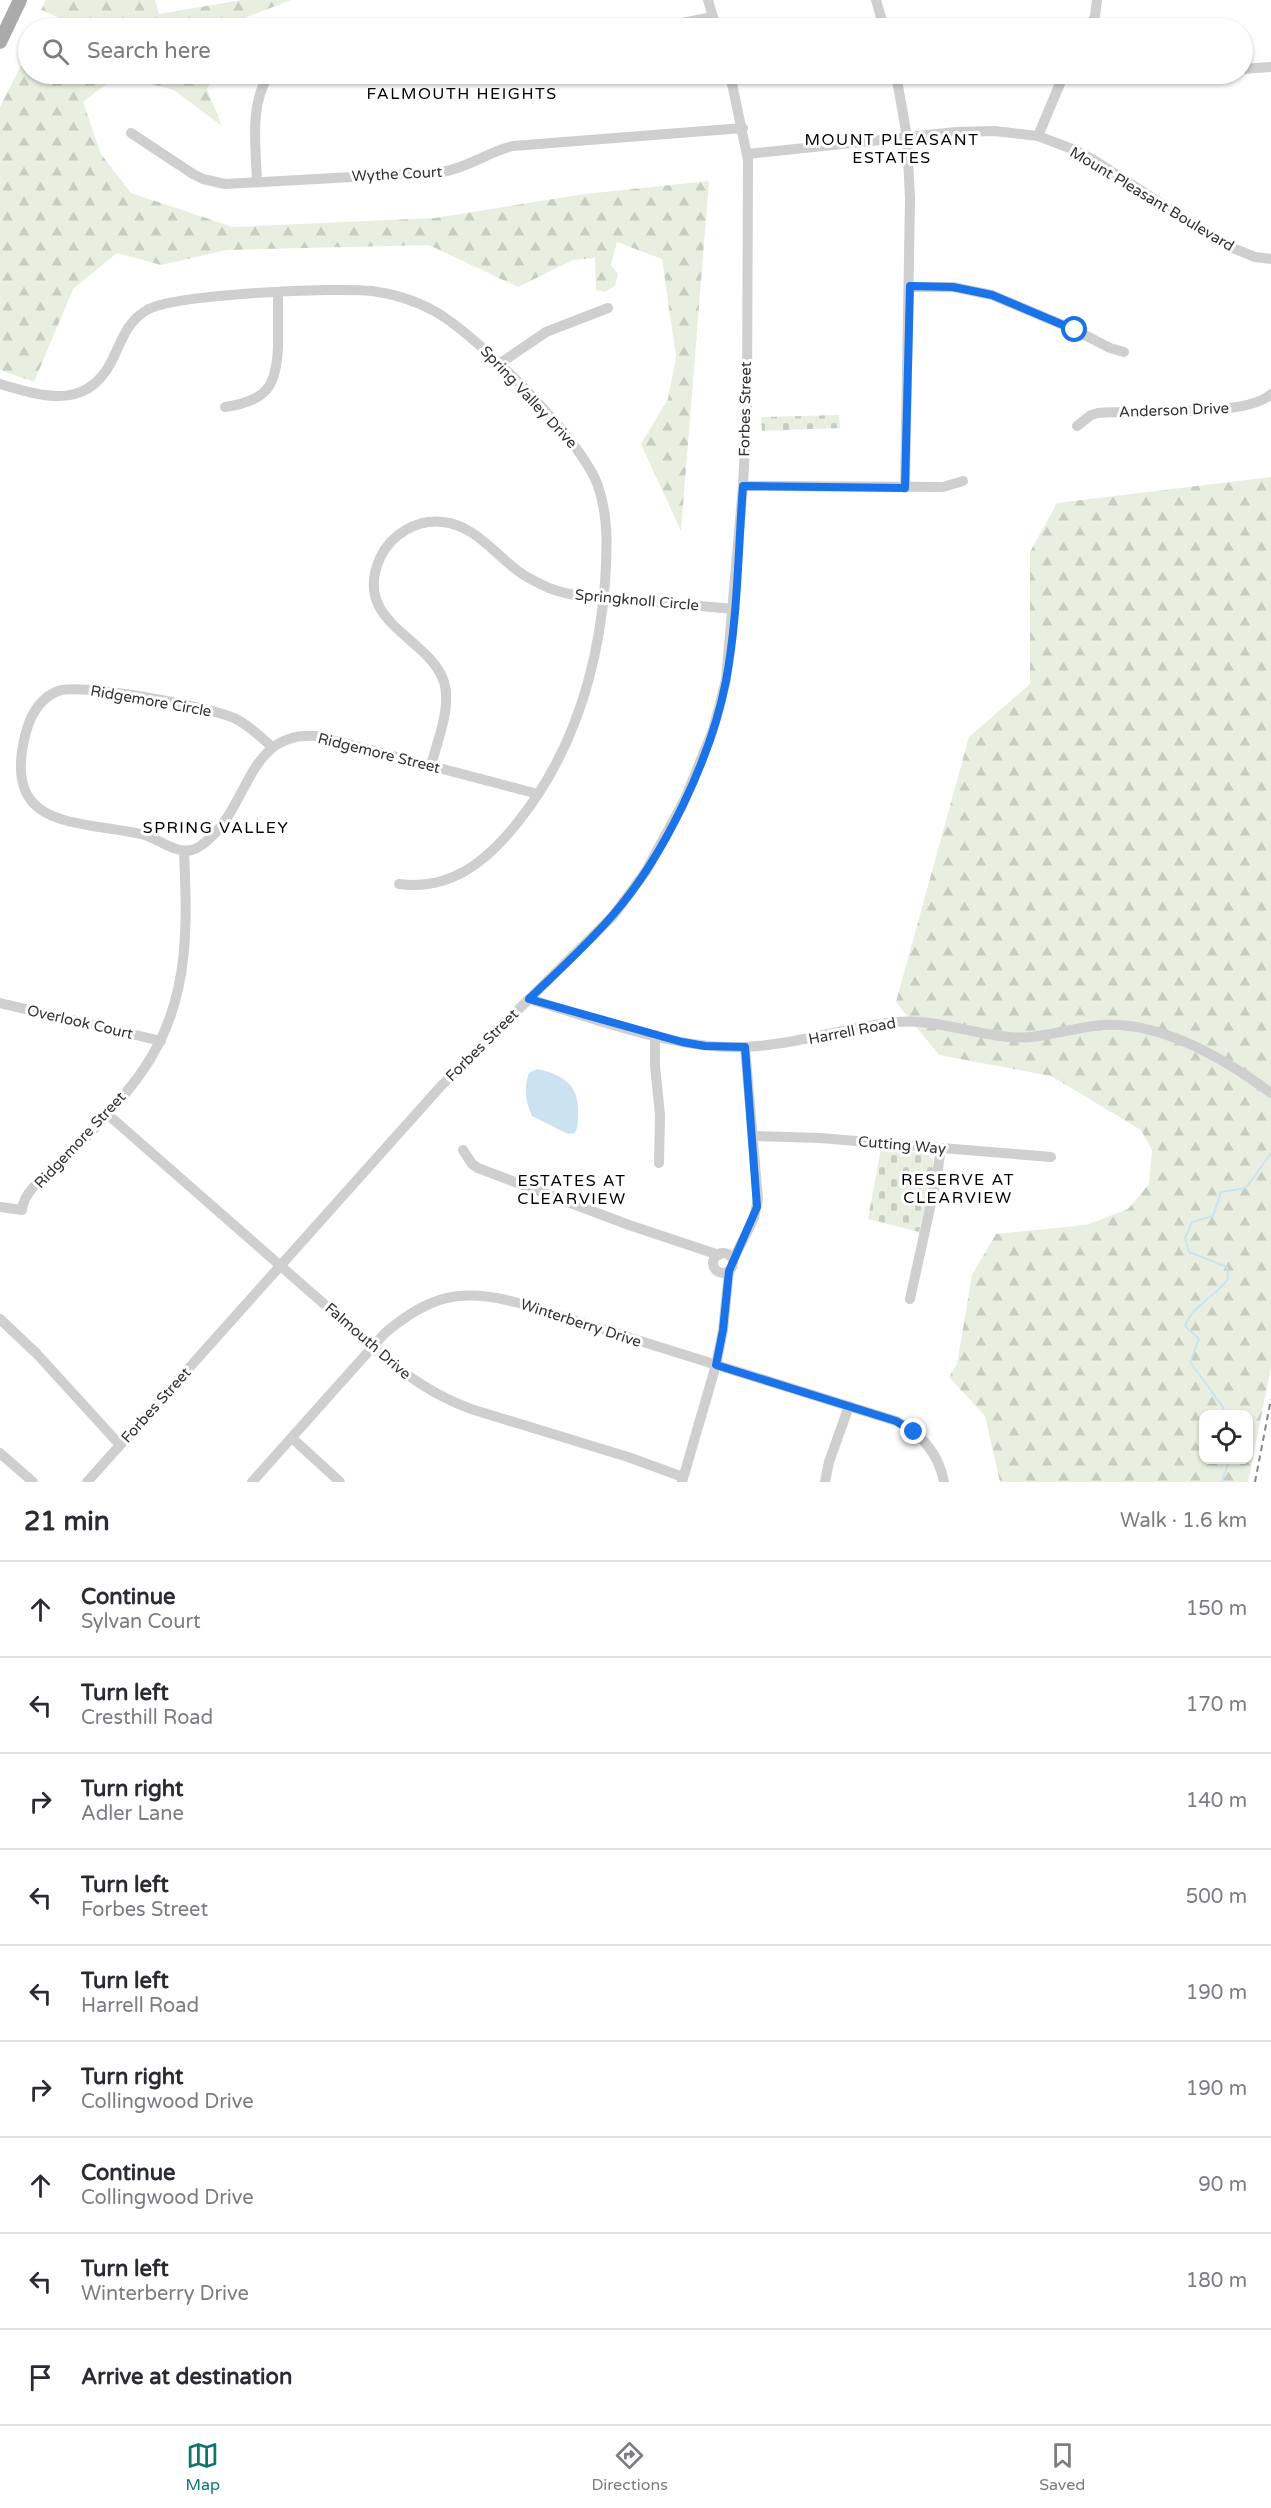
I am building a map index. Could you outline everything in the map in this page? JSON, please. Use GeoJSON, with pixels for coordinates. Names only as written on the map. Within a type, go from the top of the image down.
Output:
{"type":"FeatureCollection","features":[{"type":"Feature","properties":{"kind":"main road"},"geometry":{"type":"LineString","coordinates":[[0,42],[20,0]]}},
{"type":"Feature","properties":{"kind":"street"},"geometry":{"type":"LineString","coordinates":[[708,0],[713,17],[708,18]]}},
{"type":"Feature","properties":{"kind":"street"},"geometry":{"type":"LineString","coordinates":[[876,0],[881,18]]}},
{"type":"Feature","properties":{"kind":"street"},"geometry":{"type":"LineString","coordinates":[[1094,18],[1097,0]]}},
{"type":"Feature","properties":{"kind":"street"},"geometry":{"type":"LineString","coordinates":[[1253,68],[1271,67]]}},
{"type":"Feature","properties":{"kind":"street"},"geometry":{"type":"LineString","coordinates":[[257,182],[256,109],[264,84]]}},
{"type":"Feature","properties":{"kind":"street","name":"Forbes Street"},"geometry":{"type":"LineString","coordinates":[[87,1482],[441,1086],[613,916],[632,892],[685,799],[713,730],[726,680],[743,486],[747,402],[748,154],[732,84]]}},
{"type":"Feature","properties":{"kind":"street"},"geometry":{"type":"LineString","coordinates":[[898,84],[907,137],[910,199],[905,488]]}},
{"type":"Feature","properties":{"kind":"street"},"geometry":{"type":"LineString","coordinates":[[1038,136],[1060,84]]}},
{"type":"Feature","properties":{"kind":"street","name":"Wythe Court"},"geometry":{"type":"LineString","coordinates":[[131,133],[203,179],[225,184],[442,172],[466,166],[513,146],[743,128]]}},
{"type":"Feature","properties":{"kind":"street","name":"Mount Pleasant Boulevard"},"geometry":{"type":"LineString","coordinates":[[748,154],[982,131],[1038,136],[1075,150],[1097,162],[1226,245],[1255,257],[1271,259]]}},
{"type":"Feature","properties":{"kind":"street"},"geometry":{"type":"LineString","coordinates":[[910,286],[953,287],[992,295],[1075,330],[1110,348],[1124,352]]}},
{"type":"Feature","properties":{"kind":"street","name":"Spring Valley Drive"},"geometry":{"type":"LineString","coordinates":[[0,384],[40,396],[73,395],[92,385],[102,376],[111,364],[124,332],[138,316],[167,303],[278,293],[373,291],[409,299],[438,312],[456,325],[499,364],[578,448],[593,473],[606,520],[607,555],[594,658],[581,708],[562,753],[538,794],[507,836],[483,859],[457,877],[431,885],[399,884]]}},
{"type":"Feature","properties":{"kind":"street"},"geometry":{"type":"LineString","coordinates":[[225,407],[258,398],[272,384],[277,368],[278,293]]}},
{"type":"Feature","properties":{"kind":"street"},"geometry":{"type":"LineString","coordinates":[[499,364],[546,332],[609,308]]}},
{"type":"Feature","properties":{"kind":"street","name":"Anderson Drive"},"geometry":{"type":"LineString","coordinates":[[1077,426],[1091,415],[1098,413],[1229,409],[1252,405],[1271,394]]}},
{"type":"Feature","properties":{"kind":"street"},"geometry":{"type":"LineString","coordinates":[[743,486],[905,488],[943,487],[963,481]]}},
{"type":"Feature","properties":{"kind":"street","name":"Springknoll Circle"},"geometry":{"type":"LineString","coordinates":[[431,766],[445,710],[446,691],[436,666],[395,628],[381,608],[375,586],[378,565],[386,548],[394,538],[412,526],[446,522],[455,525],[479,537],[517,570],[536,582],[563,592],[603,598],[734,609]]}},
{"type":"Feature","properties":{"kind":"street","name":"Ridgemore Circle"},"geometry":{"type":"LineString","coordinates":[[184,851],[141,834],[56,819],[36,808],[24,794],[20,764],[26,733],[39,704],[52,694],[69,689],[108,692],[235,719],[253,730],[272,747]]}},
{"type":"Feature","properties":{"kind":"street","name":"Ridgemore Street"},"geometry":{"type":"LineString","coordinates":[[272,747],[290,738],[317,736],[538,794]]}},
{"type":"Feature","properties":{"kind":"street"},"geometry":{"type":"LineString","coordinates":[[184,851],[201,846],[224,824],[255,766],[272,747]]}},
{"type":"Feature","properties":{"kind":"street","name":"Ridgemore Street"},"geometry":{"type":"LineString","coordinates":[[0,1207],[22,1210],[23,1202],[37,1184],[59,1165],[106,1113],[141,1072],[161,1041],[176,1002],[185,955],[184,851]]}},
{"type":"Feature","properties":{"kind":"street","name":"Harrell Road"},"geometry":{"type":"LineString","coordinates":[[529,999],[655,1035],[705,1046],[745,1047],[802,1041],[898,1022],[927,1023],[989,1035],[1024,1038],[1088,1027],[1118,1025],[1157,1033],[1209,1051],[1271,1093]]}},
{"type":"Feature","properties":{"kind":"street","name":"Overlook Court"},"geometry":{"type":"LineString","coordinates":[[0,1003],[161,1041]]}},
{"type":"Feature","properties":{"kind":"street"},"geometry":{"type":"LineString","coordinates":[[655,1035],[654,1066],[660,1115],[659,1163]]}},
{"type":"Feature","properties":{"kind":"street"},"geometry":{"type":"LineString","coordinates":[[724,1262],[741,1245],[757,1207],[745,1047]]}},
{"type":"Feature","properties":{"kind":"street","name":"Falmouth Drive"},"geometry":{"type":"LineString","coordinates":[[106,1113],[412,1380],[452,1402],[682,1479]]}},
{"type":"Feature","properties":{"kind":"street","name":"Cutting Way"},"geometry":{"type":"LineString","coordinates":[[753,1136],[786,1136],[1051,1157]]}},
{"type":"Feature","properties":{"kind":"street"},"geometry":{"type":"LineString","coordinates":[[910,1299],[941,1148]]}},
{"type":"Feature","properties":{"kind":"street"},"geometry":{"type":"LineString","coordinates":[[463,1150],[472,1164],[478,1168],[596,1213],[706,1251],[724,1262]]}},
{"type":"Feature","properties":{"kind":"street"},"geometry":{"type":"LineString","coordinates":[[682,1479],[716,1365],[723,1330],[727,1287],[724,1262]]}},
{"type":"Feature","properties":{"kind":"street","name":"Winterberry Drive"},"geometry":{"type":"LineString","coordinates":[[252,1482],[399,1321],[428,1303],[453,1295],[480,1294],[519,1303],[896,1421],[914,1432],[934,1455],[944,1482]]}},
{"type":"Feature","properties":{"kind":"street"},"geometry":{"type":"LineString","coordinates":[[0,1319],[37,1354],[120,1445]]}},
{"type":"Feature","properties":{"kind":"street"},"geometry":{"type":"LineString","coordinates":[[825,1482],[829,1462],[849,1406]]}},
{"type":"Feature","properties":{"kind":"street"},"geometry":{"type":"LineString","coordinates":[[292,1438],[340,1482]]}},
{"type":"Feature","properties":{"kind":"street"},"geometry":{"type":"LineString","coordinates":[[0,1453],[33,1482]]}},
{"type":"Feature","properties":{"kind":"green space"},"geometry":{"type":"Polygon","coordinates":[[[46,0],[155,0],[159,14],[242,0],[291,0],[244,18],[60,18],[41,10],[46,0]]]}},
{"type":"Feature","properties":{"kind":"green space"},"geometry":{"type":"Polygon","coordinates":[[[18,72],[18,84],[106,84],[83,102],[101,154],[131,193],[233,227],[435,218],[585,194],[709,181],[681,531],[641,444],[668,399],[676,356],[662,259],[617,242],[611,265],[618,274],[615,286],[605,292],[596,290],[595,258],[573,260],[518,287],[429,245],[227,250],[161,265],[117,253],[73,289],[34,382],[0,370],[0,107],[18,72]]]}},
{"type":"Feature","properties":{"kind":"green space"},"geometry":{"type":"Polygon","coordinates":[[[152,84],[210,84],[207,89],[222,126],[174,90],[152,84]]]}},
{"type":"Feature","properties":{"kind":"green space"},"geometry":{"type":"Polygon","coordinates":[[[839,415],[840,428],[762,431],[761,417],[839,415]]]}},
{"type":"Feature","properties":{"kind":"green space"},"geometry":{"type":"Polygon","coordinates":[[[1271,477],[1271,1367],[1253,1457],[1253,1410],[1199,1410],[1199,1464],[1252,1464],[1248,1482],[1000,1482],[985,1416],[949,1377],[957,1364],[972,1275],[996,1234],[1086,1225],[1128,1209],[1149,1184],[1152,1150],[1141,1130],[1051,1076],[939,1055],[896,1002],[969,737],[1030,684],[1030,552],[1057,503],[1271,477]]]}},
{"type":"Feature","properties":{"kind":"green space"},"geometry":{"type":"Polygon","coordinates":[[[881,1148],[927,1154],[933,1160],[934,1169],[919,1232],[868,1219],[881,1148]]]}},
{"type":"Feature","properties":{"kind":"water"},"geometry":{"type":"Polygon","coordinates":[[[537,1069],[560,1077],[575,1092],[578,1124],[575,1133],[568,1134],[532,1116],[527,1100],[526,1084],[529,1073],[537,1069]]]}},
{"type":"Feature","properties":{"kind":"waterway"},"geometry":{"type":"LineString","coordinates":[[1223,1410],[1190,1362],[1199,1339],[1185,1326],[1198,1307],[1228,1279],[1227,1267],[1189,1252],[1185,1238],[1192,1222],[1213,1216],[1221,1192],[1246,1188],[1271,1153]]}},
{"type":"Feature","properties":{"kind":"waterway"},"geometry":{"type":"LineString","coordinates":[[1222,1482],[1228,1464]]}},
{"type":"Feature","properties":{"kind":"railway"},"geometry":{"type":"LineString","coordinates":[[1255,1482],[1271,1399]]}},
{"type":"Feature","properties":{"kind":"district","name":"FALMOUTH HEIGHTS"},"geometry":{"type":"Point","coordinates":[462,94]}},
{"type":"Feature","properties":{"kind":"district","name":"MOUNT PLEASANT ESTATES"},"geometry":{"type":"Point","coordinates":[892,149]}},
{"type":"Feature","properties":{"kind":"district","name":"SPRING VALLEY"},"geometry":{"type":"Point","coordinates":[216,828]}},
{"type":"Feature","properties":{"kind":"district","name":"RESERVE AT CLEARVIEW"},"geometry":{"type":"Point","coordinates":[958,1189]}},
{"type":"Feature","properties":{"kind":"district","name":"ESTATES AT CLEARVIEW"},"geometry":{"type":"Point","coordinates":[572,1190]}},
{"type":"Feature","properties":{"kind":"route"},"geometry":{"type":"LineString","coordinates":[[914,1432],[896,1421],[716,1365],[723,1330],[729,1271],[754,1218],[758,1199],[745,1047],[705,1046],[682,1042],[529,999],[613,916],[632,892],[664,839],[702,760],[713,730],[726,680],[743,486],[905,488],[910,286],[953,287],[992,295],[1075,330]]}}]}
